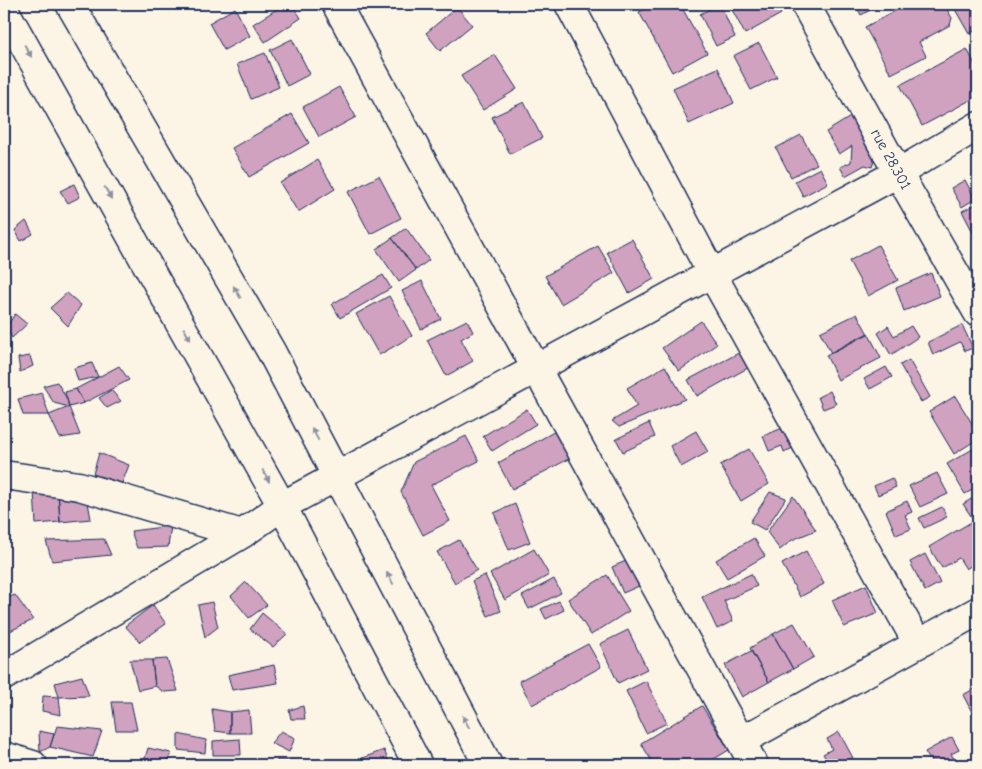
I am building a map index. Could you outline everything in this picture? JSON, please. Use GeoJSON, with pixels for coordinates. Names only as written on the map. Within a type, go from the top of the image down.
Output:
{"type":"FeatureCollection","features":[{"type":"Feature","properties":{"kind":"street"},"geometry":{"type":"LineString","coordinates":[[70,4],[271,351],[488,765]]}},
{"type":"Feature","properties":{"kind":"street"},"geometry":{"type":"LineString","coordinates":[[336,4],[754,765]]}},
{"type":"Feature","properties":{"kind":"street"},"geometry":{"type":"LineString","coordinates":[[569,4],[712,274],[918,644]]}},
{"type":"Feature","properties":{"kind":"street","name":"rue 28.301"},"geometry":{"type":"LineString","coordinates":[[806,4],[898,173],[978,313]]}},
{"type":"Feature","properties":{"kind":"street"},"geometry":{"type":"LineString","coordinates":[[4,9],[282,506],[418,765]]}},
{"type":"Feature","properties":{"kind":"street"},"geometry":{"type":"LineString","coordinates":[[4,676],[242,534],[282,506],[898,173],[978,126]]}},
{"type":"Feature","properties":{"kind":"street"},"geometry":{"type":"LineString","coordinates":[[4,475],[78,486],[242,534]]}},
{"type":"Feature","properties":{"kind":"street"},"geometry":{"type":"LineString","coordinates":[[741,741],[978,611]]}},
{"type":"Feature","properties":{"kind":"street"},"geometry":{"type":"LineString","coordinates":[[4,756],[32,765]]}},
{"type":"Feature","properties":{"kind":"building"},"geometry":{"type":"Polygon","coordinates":[[[285,4],[292,4],[301,18],[265,42],[253,24],[285,4]]]}},
{"type":"Feature","properties":{"kind":"building"},"geometry":{"type":"Polygon","coordinates":[[[654,4],[680,4],[707,53],[672,72],[639,12],[654,4]]]}},
{"type":"Feature","properties":{"kind":"building"},"geometry":{"type":"Polygon","coordinates":[[[720,4],[735,37],[716,46],[700,14],[720,4]]]}},
{"type":"Feature","properties":{"kind":"building"},"geometry":{"type":"Polygon","coordinates":[[[729,4],[776,4],[781,14],[745,34],[729,4]]]}},
{"type":"Feature","properties":{"kind":"building"},"geometry":{"type":"Polygon","coordinates":[[[855,4],[877,4],[878,6],[861,15],[855,4]]]}},
{"type":"Feature","properties":{"kind":"building"},"geometry":{"type":"Polygon","coordinates":[[[908,4],[944,4],[952,18],[950,25],[919,42],[926,56],[891,74],[865,27],[908,4]]]}},
{"type":"Feature","properties":{"kind":"building"},"geometry":{"type":"Polygon","coordinates":[[[952,4],[978,4],[978,29],[969,34],[952,4]]]}},
{"type":"Feature","properties":{"kind":"building"},"geometry":{"type":"Polygon","coordinates":[[[457,7],[472,25],[440,51],[426,33],[457,7]]]}},
{"type":"Feature","properties":{"kind":"building"},"geometry":{"type":"Polygon","coordinates":[[[235,8],[250,36],[224,50],[209,23],[235,8]]]}},
{"type":"Feature","properties":{"kind":"building"},"geometry":{"type":"Polygon","coordinates":[[[292,39],[310,74],[287,86],[270,50],[292,39]]]}},
{"type":"Feature","properties":{"kind":"building"},"geometry":{"type":"Polygon","coordinates":[[[759,43],[777,77],[751,90],[733,56],[759,43]]]}},
{"type":"Feature","properties":{"kind":"building"},"geometry":{"type":"Polygon","coordinates":[[[967,49],[978,70],[978,96],[922,126],[900,85],[967,49]]]}},
{"type":"Feature","properties":{"kind":"building"},"geometry":{"type":"Polygon","coordinates":[[[265,53],[279,87],[251,99],[237,64],[265,53]]]}},
{"type":"Feature","properties":{"kind":"building"},"geometry":{"type":"Polygon","coordinates":[[[495,55],[517,89],[483,110],[461,76],[495,55]]]}},
{"type":"Feature","properties":{"kind":"building"},"geometry":{"type":"Polygon","coordinates":[[[718,68],[734,103],[689,124],[673,88],[718,68]]]}},
{"type":"Feature","properties":{"kind":"building"},"geometry":{"type":"Polygon","coordinates":[[[339,87],[356,117],[319,137],[303,107],[339,87]]]}},
{"type":"Feature","properties":{"kind":"building"},"geometry":{"type":"Polygon","coordinates":[[[524,102],[542,138],[510,154],[492,117],[524,102]]]}},
{"type":"Feature","properties":{"kind":"building"},"geometry":{"type":"Polygon","coordinates":[[[292,114],[309,143],[249,177],[232,148],[292,114]]]}},
{"type":"Feature","properties":{"kind":"building"},"geometry":{"type":"Polygon","coordinates":[[[852,116],[876,155],[872,167],[865,165],[845,176],[840,167],[851,162],[852,146],[839,154],[826,132],[852,116]]]}},
{"type":"Feature","properties":{"kind":"building"},"geometry":{"type":"Polygon","coordinates":[[[801,135],[817,164],[791,177],[776,148],[801,135]]]}},
{"type":"Feature","properties":{"kind":"building"},"geometry":{"type":"Polygon","coordinates":[[[317,160],[335,189],[298,212],[280,183],[317,160]]]}},
{"type":"Feature","properties":{"kind":"building"},"geometry":{"type":"Polygon","coordinates":[[[820,168],[828,183],[803,196],[795,181],[820,168]]]}},
{"type":"Feature","properties":{"kind":"building"},"geometry":{"type":"Polygon","coordinates":[[[379,176],[401,218],[370,234],[348,192],[379,176]]]}},
{"type":"Feature","properties":{"kind":"building"},"geometry":{"type":"Polygon","coordinates":[[[965,180],[975,199],[962,207],[951,188],[965,180]]]}},
{"type":"Feature","properties":{"kind":"building"},"geometry":{"type":"Polygon","coordinates":[[[74,184],[80,197],[68,203],[60,191],[74,184]]]}},
{"type":"Feature","properties":{"kind":"building"},"geometry":{"type":"Polygon","coordinates":[[[978,203],[978,242],[962,211],[978,203]]]}},
{"type":"Feature","properties":{"kind":"building"},"geometry":{"type":"Polygon","coordinates":[[[26,221],[33,234],[21,241],[15,230],[26,221]]]}},
{"type":"Feature","properties":{"kind":"building"},"geometry":{"type":"Polygon","coordinates":[[[406,228],[429,260],[416,270],[392,238],[406,228]]]}},
{"type":"Feature","properties":{"kind":"building"},"geometry":{"type":"Polygon","coordinates":[[[392,238],[416,270],[399,282],[376,249],[392,238]]]}},
{"type":"Feature","properties":{"kind":"building"},"geometry":{"type":"Polygon","coordinates":[[[632,239],[654,279],[629,293],[607,252],[632,239]]]}},
{"type":"Feature","properties":{"kind":"building"},"geometry":{"type":"Polygon","coordinates":[[[878,245],[898,280],[868,296],[849,261],[878,245]]]}},
{"type":"Feature","properties":{"kind":"building"},"geometry":{"type":"Polygon","coordinates":[[[598,246],[614,273],[561,304],[545,276],[598,246]]]}},
{"type":"Feature","properties":{"kind":"building"},"geometry":{"type":"Polygon","coordinates":[[[931,273],[940,296],[904,311],[896,288],[931,273]]]}},
{"type":"Feature","properties":{"kind":"building"},"geometry":{"type":"Polygon","coordinates":[[[383,275],[391,288],[340,318],[332,304],[383,275]]]}},
{"type":"Feature","properties":{"kind":"building"},"geometry":{"type":"Polygon","coordinates":[[[422,281],[441,319],[421,329],[402,291],[422,281]]]}},
{"type":"Feature","properties":{"kind":"building"},"geometry":{"type":"Polygon","coordinates":[[[67,293],[81,305],[68,326],[50,308],[67,293]]]}},
{"type":"Feature","properties":{"kind":"building"},"geometry":{"type":"Polygon","coordinates":[[[389,296],[412,336],[379,355],[356,314],[389,296]]]}},
{"type":"Feature","properties":{"kind":"building"},"geometry":{"type":"Polygon","coordinates":[[[15,314],[27,324],[12,338],[6,327],[15,314]]]}},
{"type":"Feature","properties":{"kind":"building"},"geometry":{"type":"Polygon","coordinates":[[[857,314],[868,334],[831,353],[820,332],[857,314]]]}},
{"type":"Feature","properties":{"kind":"building"},"geometry":{"type":"Polygon","coordinates":[[[467,320],[473,332],[461,339],[473,361],[446,376],[427,340],[467,320]]]}},
{"type":"Feature","properties":{"kind":"building"},"geometry":{"type":"Polygon","coordinates":[[[701,321],[717,344],[679,371],[662,348],[701,321]]]}},
{"type":"Feature","properties":{"kind":"building"},"geometry":{"type":"Polygon","coordinates":[[[962,325],[973,348],[965,351],[960,342],[933,355],[928,342],[962,325]]]}},
{"type":"Feature","properties":{"kind":"building"},"geometry":{"type":"Polygon","coordinates":[[[888,326],[894,336],[911,326],[918,337],[891,355],[878,333],[888,326]]]}},
{"type":"Feature","properties":{"kind":"building"},"geometry":{"type":"Polygon","coordinates":[[[868,333],[881,358],[838,380],[826,355],[868,333]]]}},
{"type":"Feature","properties":{"kind":"building"},"geometry":{"type":"Polygon","coordinates":[[[746,349],[755,364],[697,396],[688,380],[746,349]]]}},
{"type":"Feature","properties":{"kind":"building"},"geometry":{"type":"Polygon","coordinates":[[[30,356],[33,366],[20,372],[18,358],[30,356]]]}},
{"type":"Feature","properties":{"kind":"building"},"geometry":{"type":"Polygon","coordinates":[[[909,360],[930,397],[921,402],[900,365],[909,360]]]}},
{"type":"Feature","properties":{"kind":"building"},"geometry":{"type":"Polygon","coordinates":[[[92,363],[98,377],[78,381],[74,368],[92,363]]]}},
{"type":"Feature","properties":{"kind":"building"},"geometry":{"type":"Polygon","coordinates":[[[119,366],[129,380],[84,403],[76,389],[119,366]]]}},
{"type":"Feature","properties":{"kind":"building"},"geometry":{"type":"Polygon","coordinates":[[[665,366],[685,399],[619,427],[612,421],[637,406],[627,388],[665,366]]]}},
{"type":"Feature","properties":{"kind":"building"},"geometry":{"type":"Polygon","coordinates":[[[886,367],[892,377],[870,389],[864,379],[886,367]]]}},
{"type":"Feature","properties":{"kind":"building"},"geometry":{"type":"Polygon","coordinates":[[[57,382],[67,399],[69,407],[54,403],[43,386],[57,382]]]}},
{"type":"Feature","properties":{"kind":"building"},"geometry":{"type":"Polygon","coordinates":[[[76,389],[84,403],[69,407],[65,392],[76,389]]]}},
{"type":"Feature","properties":{"kind":"building"},"geometry":{"type":"Polygon","coordinates":[[[111,390],[121,401],[107,408],[99,398],[111,390]]]}},
{"type":"Feature","properties":{"kind":"building"},"geometry":{"type":"Polygon","coordinates":[[[830,391],[836,404],[823,409],[818,397],[830,391]]]}},
{"type":"Feature","properties":{"kind":"building"},"geometry":{"type":"Polygon","coordinates":[[[42,393],[49,415],[23,415],[18,399],[42,393]]]}},
{"type":"Feature","properties":{"kind":"building"},"geometry":{"type":"Polygon","coordinates":[[[955,396],[978,433],[978,439],[954,454],[929,412],[955,396]]]}},
{"type":"Feature","properties":{"kind":"building"},"geometry":{"type":"Polygon","coordinates":[[[69,407],[80,435],[60,438],[49,415],[69,407]]]}},
{"type":"Feature","properties":{"kind":"building"},"geometry":{"type":"Polygon","coordinates":[[[527,409],[536,424],[492,451],[483,436],[527,409]]]}},
{"type":"Feature","properties":{"kind":"building"},"geometry":{"type":"Polygon","coordinates":[[[649,423],[655,437],[623,452],[616,439],[649,423]]]}},
{"type":"Feature","properties":{"kind":"building"},"geometry":{"type":"Polygon","coordinates":[[[785,427],[793,448],[784,452],[782,446],[769,451],[763,436],[785,427]]]}},
{"type":"Feature","properties":{"kind":"building"},"geometry":{"type":"Polygon","coordinates":[[[561,428],[576,455],[512,489],[498,463],[561,428]]]}},
{"type":"Feature","properties":{"kind":"building"},"geometry":{"type":"Polygon","coordinates":[[[696,431],[708,452],[681,467],[670,446],[696,431]]]}},
{"type":"Feature","properties":{"kind":"building"},"geometry":{"type":"Polygon","coordinates":[[[466,436],[479,461],[431,485],[450,521],[423,535],[401,492],[414,462],[466,436]]]}},
{"type":"Feature","properties":{"kind":"building"},"geometry":{"type":"Polygon","coordinates":[[[978,446],[978,487],[965,494],[947,464],[978,446]]]}},
{"type":"Feature","properties":{"kind":"building"},"geometry":{"type":"Polygon","coordinates":[[[749,449],[769,484],[741,501],[720,465],[749,449]]]}},
{"type":"Feature","properties":{"kind":"building"},"geometry":{"type":"Polygon","coordinates":[[[99,453],[129,465],[122,483],[93,474],[99,453]]]}},
{"type":"Feature","properties":{"kind":"building"},"geometry":{"type":"Polygon","coordinates":[[[937,473],[948,494],[920,507],[909,486],[937,473]]]}},
{"type":"Feature","properties":{"kind":"building"},"geometry":{"type":"Polygon","coordinates":[[[892,478],[896,487],[878,495],[874,486],[892,478]]]}},
{"type":"Feature","properties":{"kind":"building"},"geometry":{"type":"Polygon","coordinates":[[[58,490],[87,497],[91,519],[60,522],[58,490]]]}},
{"type":"Feature","properties":{"kind":"building"},"geometry":{"type":"Polygon","coordinates":[[[58,490],[60,522],[36,524],[34,491],[58,490]]]}},
{"type":"Feature","properties":{"kind":"building"},"geometry":{"type":"Polygon","coordinates":[[[770,492],[786,498],[765,530],[750,522],[770,492]]]}},
{"type":"Feature","properties":{"kind":"building"},"geometry":{"type":"Polygon","coordinates":[[[978,495],[978,513],[971,516],[963,504],[978,495]]]}},
{"type":"Feature","properties":{"kind":"building"},"geometry":{"type":"Polygon","coordinates":[[[793,496],[816,530],[792,540],[780,550],[767,532],[793,496]]]}},
{"type":"Feature","properties":{"kind":"building"},"geometry":{"type":"Polygon","coordinates":[[[907,501],[912,512],[905,515],[911,529],[896,535],[886,511],[907,501]]]}},
{"type":"Feature","properties":{"kind":"building"},"geometry":{"type":"Polygon","coordinates":[[[515,504],[530,542],[509,550],[494,513],[515,504]]]}},
{"type":"Feature","properties":{"kind":"building"},"geometry":{"type":"Polygon","coordinates":[[[942,507],[947,517],[924,528],[919,518],[942,507]]]}},
{"type":"Feature","properties":{"kind":"building"},"geometry":{"type":"Polygon","coordinates":[[[973,521],[978,530],[978,561],[966,569],[959,558],[942,568],[929,547],[973,521]]]}},
{"type":"Feature","properties":{"kind":"building"},"geometry":{"type":"Polygon","coordinates":[[[171,526],[168,547],[137,548],[131,531],[171,526]]]}},
{"type":"Feature","properties":{"kind":"building"},"geometry":{"type":"Polygon","coordinates":[[[754,538],[765,556],[727,578],[716,560],[754,538]]]}},
{"type":"Feature","properties":{"kind":"building"},"geometry":{"type":"Polygon","coordinates":[[[104,539],[111,555],[52,561],[46,541],[104,539]]]}},
{"type":"Feature","properties":{"kind":"building"},"geometry":{"type":"Polygon","coordinates":[[[459,540],[477,570],[455,583],[437,552],[459,540]]]}},
{"type":"Feature","properties":{"kind":"building"},"geometry":{"type":"Polygon","coordinates":[[[534,549],[549,575],[505,600],[490,574],[534,549]]]}},
{"type":"Feature","properties":{"kind":"building"},"geometry":{"type":"Polygon","coordinates":[[[806,551],[824,584],[800,597],[782,564],[806,551]]]}},
{"type":"Feature","properties":{"kind":"building"},"geometry":{"type":"Polygon","coordinates":[[[925,554],[940,583],[925,591],[910,562],[925,554]]]}},
{"type":"Feature","properties":{"kind":"building"},"geometry":{"type":"Polygon","coordinates":[[[635,557],[646,583],[623,593],[612,567],[635,557]]]}},
{"type":"Feature","properties":{"kind":"building"},"geometry":{"type":"Polygon","coordinates":[[[751,574],[757,586],[724,601],[733,621],[717,629],[702,597],[751,574]]]}},
{"type":"Feature","properties":{"kind":"building"},"geometry":{"type":"Polygon","coordinates":[[[485,575],[501,611],[488,616],[472,581],[485,575]]]}},
{"type":"Feature","properties":{"kind":"building"},"geometry":{"type":"Polygon","coordinates":[[[607,575],[629,611],[591,635],[568,599],[607,575]]]}},
{"type":"Feature","properties":{"kind":"building"},"geometry":{"type":"Polygon","coordinates":[[[554,579],[561,593],[529,609],[522,596],[554,579]]]}},
{"type":"Feature","properties":{"kind":"building"},"geometry":{"type":"Polygon","coordinates":[[[246,582],[267,605],[249,618],[231,596],[246,582]]]}},
{"type":"Feature","properties":{"kind":"building"},"geometry":{"type":"Polygon","coordinates":[[[866,585],[878,613],[844,627],[832,600],[866,585]]]}},
{"type":"Feature","properties":{"kind":"building"},"geometry":{"type":"Polygon","coordinates":[[[15,595],[33,620],[10,631],[4,617],[4,599],[15,595]]]}},
{"type":"Feature","properties":{"kind":"building"},"geometry":{"type":"Polygon","coordinates":[[[559,601],[564,610],[546,619],[541,609],[559,601]]]}},
{"type":"Feature","properties":{"kind":"building"},"geometry":{"type":"Polygon","coordinates":[[[212,602],[218,627],[205,637],[198,605],[212,602]]]}},
{"type":"Feature","properties":{"kind":"building"},"geometry":{"type":"Polygon","coordinates":[[[153,605],[166,624],[140,642],[125,626],[153,605]]]}},
{"type":"Feature","properties":{"kind":"building"},"geometry":{"type":"Polygon","coordinates":[[[262,613],[287,634],[273,647],[250,629],[262,613]]]}},
{"type":"Feature","properties":{"kind":"building"},"geometry":{"type":"Polygon","coordinates":[[[794,623],[814,657],[793,669],[773,634],[794,623]]]}},
{"type":"Feature","properties":{"kind":"building"},"geometry":{"type":"Polygon","coordinates":[[[628,630],[647,669],[618,683],[600,644],[628,630]]]}},
{"type":"Feature","properties":{"kind":"building"},"geometry":{"type":"Polygon","coordinates":[[[773,634],[793,669],[769,682],[750,648],[773,634]]]}},
{"type":"Feature","properties":{"kind":"building"},"geometry":{"type":"Polygon","coordinates":[[[588,644],[601,667],[532,705],[519,681],[588,644]]]}},
{"type":"Feature","properties":{"kind":"building"},"geometry":{"type":"Polygon","coordinates":[[[751,651],[769,682],[742,697],[725,665],[751,651]]]}},
{"type":"Feature","properties":{"kind":"building"},"geometry":{"type":"Polygon","coordinates":[[[167,659],[178,691],[164,692],[155,686],[152,660],[167,659]]]}},
{"type":"Feature","properties":{"kind":"building"},"geometry":{"type":"Polygon","coordinates":[[[130,660],[152,660],[155,686],[138,690],[130,660]]]}},
{"type":"Feature","properties":{"kind":"building"},"geometry":{"type":"Polygon","coordinates":[[[274,665],[278,683],[232,690],[228,675],[274,665]]]}},
{"type":"Feature","properties":{"kind":"building"},"geometry":{"type":"Polygon","coordinates":[[[82,676],[89,696],[59,697],[55,683],[82,676]]]}},
{"type":"Feature","properties":{"kind":"building"},"geometry":{"type":"Polygon","coordinates":[[[646,681],[667,723],[646,733],[626,691],[646,681]]]}},
{"type":"Feature","properties":{"kind":"building"},"geometry":{"type":"Polygon","coordinates":[[[976,688],[978,692],[978,714],[974,716],[963,695],[976,688]]]}},
{"type":"Feature","properties":{"kind":"building"},"geometry":{"type":"Polygon","coordinates":[[[43,696],[59,697],[61,715],[42,711],[43,696]]]}},
{"type":"Feature","properties":{"kind":"building"},"geometry":{"type":"Polygon","coordinates":[[[112,702],[131,702],[137,730],[116,730],[112,702]]]}},
{"type":"Feature","properties":{"kind":"building"},"geometry":{"type":"Polygon","coordinates":[[[303,706],[305,719],[291,719],[289,710],[303,706]]]}},
{"type":"Feature","properties":{"kind":"building"},"geometry":{"type":"Polygon","coordinates":[[[702,706],[729,750],[704,765],[654,765],[641,743],[702,706]]]}},
{"type":"Feature","properties":{"kind":"building"},"geometry":{"type":"Polygon","coordinates":[[[212,709],[230,712],[230,733],[215,731],[212,709]]]}},
{"type":"Feature","properties":{"kind":"building"},"geometry":{"type":"Polygon","coordinates":[[[249,710],[251,733],[230,733],[230,712],[249,710]]]}},
{"type":"Feature","properties":{"kind":"building"},"geometry":{"type":"Polygon","coordinates":[[[57,726],[102,731],[93,757],[50,747],[57,726]]]}},
{"type":"Feature","properties":{"kind":"building"},"geometry":{"type":"Polygon","coordinates":[[[39,731],[54,734],[50,747],[40,752],[39,731]]]}},
{"type":"Feature","properties":{"kind":"building"},"geometry":{"type":"Polygon","coordinates":[[[281,731],[295,738],[289,752],[271,743],[281,731]]]}},
{"type":"Feature","properties":{"kind":"building"},"geometry":{"type":"Polygon","coordinates":[[[839,732],[853,758],[839,765],[830,765],[823,754],[832,749],[827,739],[839,732]]]}},
{"type":"Feature","properties":{"kind":"building"},"geometry":{"type":"Polygon","coordinates":[[[178,734],[206,740],[205,753],[178,750],[178,734]]]}},
{"type":"Feature","properties":{"kind":"building"},"geometry":{"type":"Polygon","coordinates":[[[952,737],[959,750],[951,754],[955,760],[945,765],[942,761],[933,765],[925,752],[952,737]]]}},
{"type":"Feature","properties":{"kind":"building"},"geometry":{"type":"Polygon","coordinates":[[[240,739],[241,755],[213,755],[213,741],[240,739]]]}},
{"type":"Feature","properties":{"kind":"building"},"geometry":{"type":"Polygon","coordinates":[[[148,748],[171,753],[167,765],[143,765],[148,748]]]}},
{"type":"Feature","properties":{"kind":"building"},"geometry":{"type":"Polygon","coordinates":[[[384,750],[390,765],[344,765],[384,750]]]}},
{"type":"Feature","properties":{"kind":"building"},"geometry":{"type":"Polygon","coordinates":[[[277,760],[311,761],[309,765],[277,765],[277,760]]]}}]}
